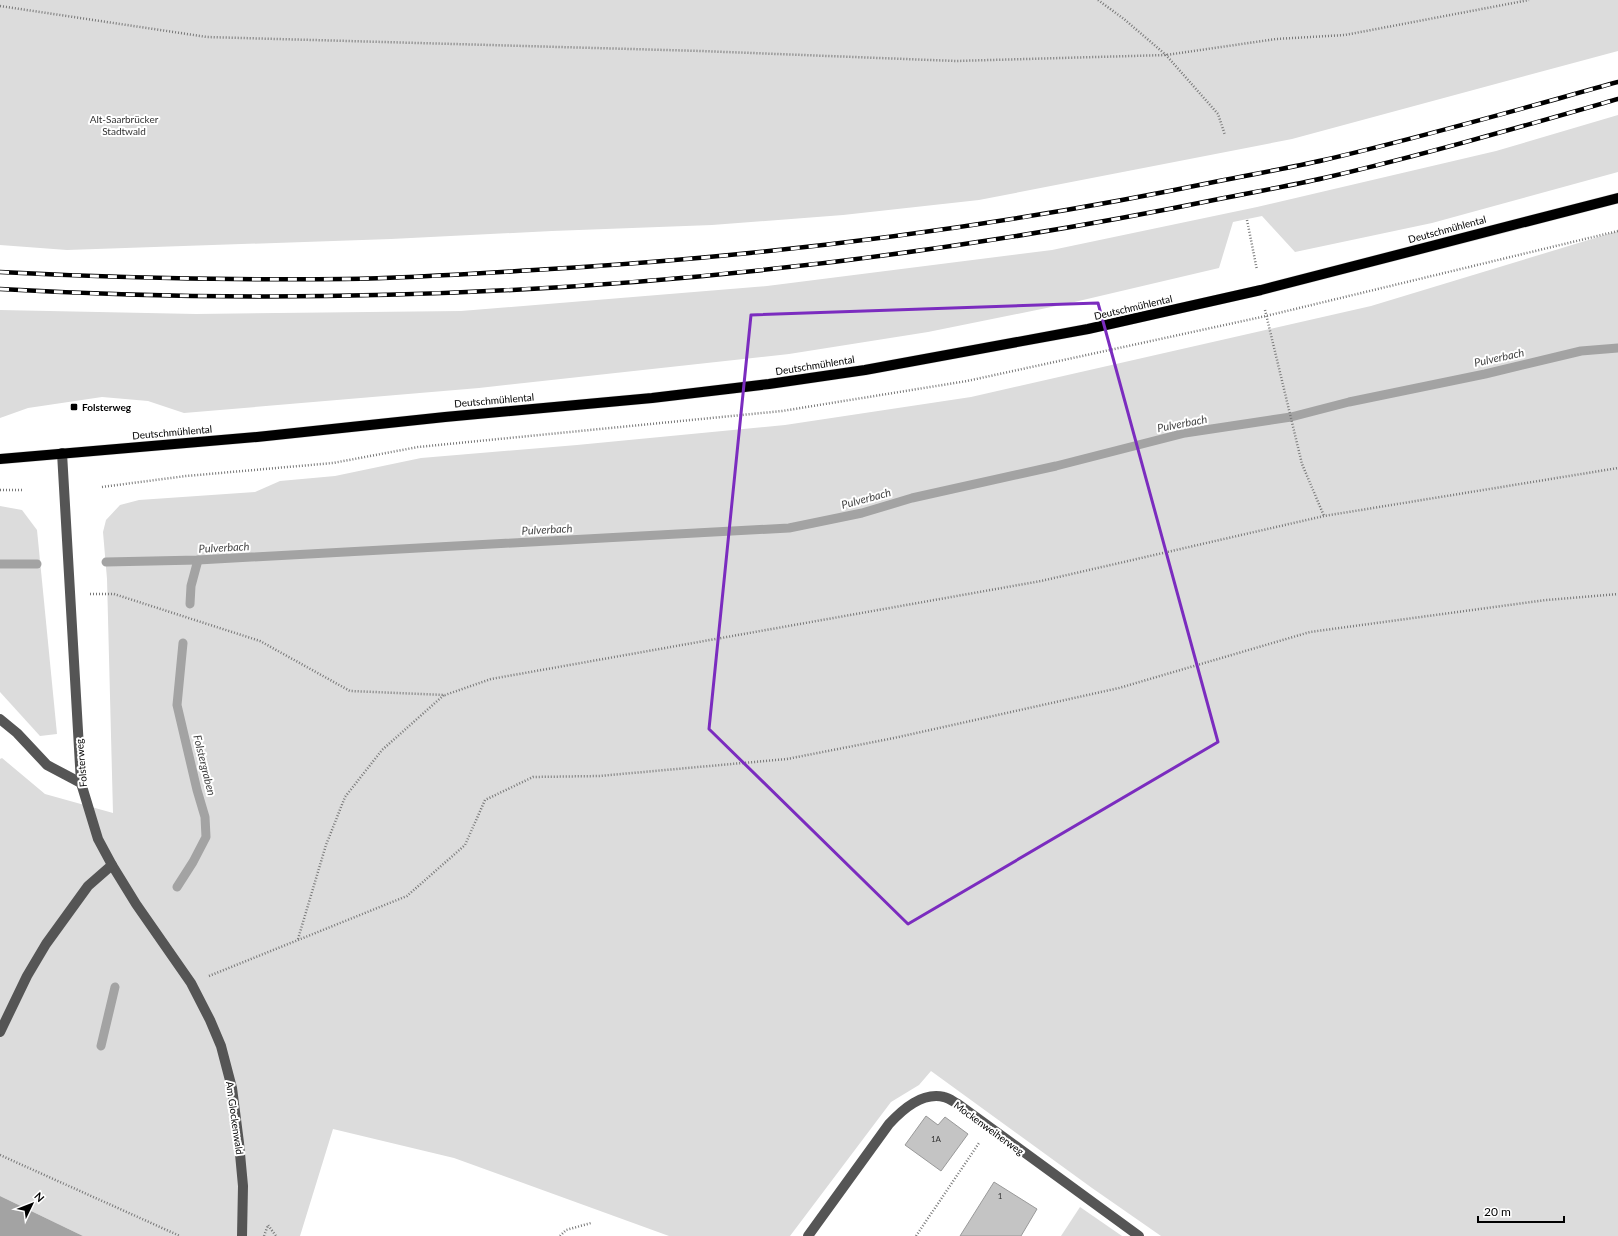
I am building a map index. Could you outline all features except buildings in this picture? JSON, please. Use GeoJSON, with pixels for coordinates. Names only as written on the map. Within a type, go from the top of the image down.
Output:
{"type":"FeatureCollection","features":[{"type":"Feature","properties":{"kind":"main road","name":"Deutschmühlental"},"geometry":{"type":"LineString","coordinates":[[0,458],[257,437],[444,417],[652,398],[769,384],[865,370],[1088,329],[1261,290],[1618,198]]}},
{"type":"Feature","properties":{"kind":"street","name":"Folsterweg"},"geometry":{"type":"LineString","coordinates":[[62,453],[81,783],[98,839],[112,865]]}},
{"type":"Feature","properties":{"kind":"street"},"geometry":{"type":"LineString","coordinates":[[0,720],[17,733],[47,766],[81,783]]}},
{"type":"Feature","properties":{"kind":"street"},"geometry":{"type":"LineString","coordinates":[[0,1032],[27,976],[46,944],[88,886],[112,865]]}},
{"type":"Feature","properties":{"kind":"street","name":"Am Glockenwald"},"geometry":{"type":"LineString","coordinates":[[112,865],[136,904],[191,983],[210,1020],[221,1046],[232,1088],[243,1186],[242,1236]]}},
{"type":"Feature","properties":{"kind":"street","name":"Mockenweiherweg"},"geometry":{"type":"LineString","coordinates":[[808,1236],[889,1124],[901,1111],[928,1096],[945,1097],[958,1104],[1139,1236]]}},
{"type":"Feature","properties":{"kind":"path"},"geometry":{"type":"LineString","coordinates":[[1098,0],[1124,19],[1166,56],[1218,114],[1225,135]]}},
{"type":"Feature","properties":{"kind":"path"},"geometry":{"type":"LineString","coordinates":[[0,6],[207,37],[701,51],[956,61],[1166,56],[1276,39],[1345,35],[1529,0]]}},
{"type":"Feature","properties":{"kind":"path"},"geometry":{"type":"LineString","coordinates":[[1246,220],[1261,290]]}},
{"type":"Feature","properties":{"kind":"path"},"geometry":{"type":"LineString","coordinates":[[1324,516],[1302,464],[1266,316],[1618,231]]}},
{"type":"Feature","properties":{"kind":"path"},"geometry":{"type":"LineString","coordinates":[[70,591],[114,594],[260,641],[350,691],[445,695],[491,679],[1041,581],[1324,516],[1618,468]]}},
{"type":"Feature","properties":{"kind":"path"},"geometry":{"type":"LineString","coordinates":[[0,490],[22,490]]}},
{"type":"Feature","properties":{"kind":"path"},"geometry":{"type":"LineString","coordinates":[[191,983],[407,896],[465,845],[485,800],[533,777],[600,776],[787,759],[894,738],[1119,688],[1310,632],[1546,600],[1618,594]]}},
{"type":"Feature","properties":{"kind":"path"},"geometry":{"type":"LineString","coordinates":[[298,939],[326,845],[345,797],[382,750],[445,695]]}},
{"type":"Feature","properties":{"kind":"path"},"geometry":{"type":"LineString","coordinates":[[916,1236],[989,1128]]}},
{"type":"Feature","properties":{"kind":"path"},"geometry":{"type":"LineString","coordinates":[[0,1155],[180,1236]]}},
{"type":"Feature","properties":{"kind":"path"},"geometry":{"type":"LineString","coordinates":[[560,1236],[566,1230],[591,1223]]}},
{"type":"Feature","properties":{"kind":"path"},"geometry":{"type":"LineString","coordinates":[[264,1236],[268,1225],[276,1236]]}},
{"type":"Feature","properties":{"kind":"highlighted area"},"geometry":{"type":"Polygon","coordinates":[[[1098,303],[1218,742],[908,924],[709,729],[751,315],[1098,303]]]}},
{"type":"Feature","properties":{"kind":"green space","name":"Alt-Saarbrücker Stadtwald"},"geometry":{"type":"Polygon","coordinates":[[[0,0],[1618,0],[1618,51],[1292,139],[979,200],[843,215],[712,225],[391,239],[67,250],[0,245],[0,0]]]}},
{"type":"Feature","properties":{"kind":"green space"},"geometry":{"type":"Polygon","coordinates":[[[1618,115],[1618,172],[1432,223],[1295,252],[1262,216],[1233,222],[1219,268],[1066,304],[928,332],[789,354],[479,388],[184,413],[148,401],[102,397],[28,408],[0,418],[0,310],[196,314],[461,311],[767,286],[1052,250],[1257,207],[1496,151],[1618,115]]]}},
{"type":"Feature","properties":{"kind":"green space"},"geometry":{"type":"Polygon","coordinates":[[[1618,231],[1618,1236],[1161,1236],[1092,1188],[931,1071],[919,1085],[891,1102],[790,1236],[669,1236],[454,1158],[333,1129],[300,1236],[83,1236],[0,1196],[0,759],[2,758],[45,794],[113,813],[107,579],[103,532],[106,520],[120,505],[139,500],[255,492],[280,481],[335,476],[421,458],[785,425],[971,397],[1371,306],[1618,231]]]}},
{"type":"Feature","properties":{"kind":"green space"},"geometry":{"type":"Polygon","coordinates":[[[0,506],[22,510],[37,530],[57,734],[40,736],[0,692],[0,506]]]}},
{"type":"Feature","properties":{"kind":"green space"},"geometry":{"type":"Polygon","coordinates":[[[1080,1207],[1122,1236],[1061,1236],[1080,1207]]]}},
{"type":"Feature","properties":{"kind":"shaded area"},"geometry":{"type":"Polygon","coordinates":[[[0,1196],[83,1236],[0,1236],[0,1196]]]}},
{"type":"Feature","properties":{"kind":"waterway","name":"Pulverbach"},"geometry":{"type":"LineString","coordinates":[[106,562],[198,560],[789,528],[862,513],[912,498],[1056,466],[1185,433],[1291,417],[1349,402],[1485,374],[1581,351],[1618,348]]}},
{"type":"Feature","properties":{"kind":"waterway","name":"Folstergraben"},"geometry":{"type":"LineString","coordinates":[[190,604],[191,586],[198,560]]}},
{"type":"Feature","properties":{"kind":"waterway","name":"Pulverbach"},"geometry":{"type":"LineString","coordinates":[[0,564],[37,564]]}},
{"type":"Feature","properties":{"kind":"waterway","name":"Folstergraben"},"geometry":{"type":"LineString","coordinates":[[177,887],[193,862],[206,837],[205,817],[197,790],[177,705],[183,643]]}},
{"type":"Feature","properties":{"kind":"waterway","name":"Folstergraben"},"geometry":{"type":"LineString","coordinates":[[101,1046],[115,987]]}},
{"type":"Feature","properties":{"kind":"railway"},"geometry":{"type":"LineString","coordinates":[[0,272],[172,278],[345,279],[416,277],[620,264],[793,249],[1049,213],[1298,166],[1435,132],[1618,82]]}},
{"type":"Feature","properties":{"kind":"railway"},"geometry":{"type":"LineString","coordinates":[[0,289],[153,295],[306,296],[460,292],[612,283],[765,270],[917,251],[1069,227],[1285,186],[1324,178],[1435,150],[1618,99]]}},
{"type":"Feature","properties":{"kind":"place","name":"Folsterweg"},"geometry":{"type":"Point","coordinates":[74,407]}}]}
